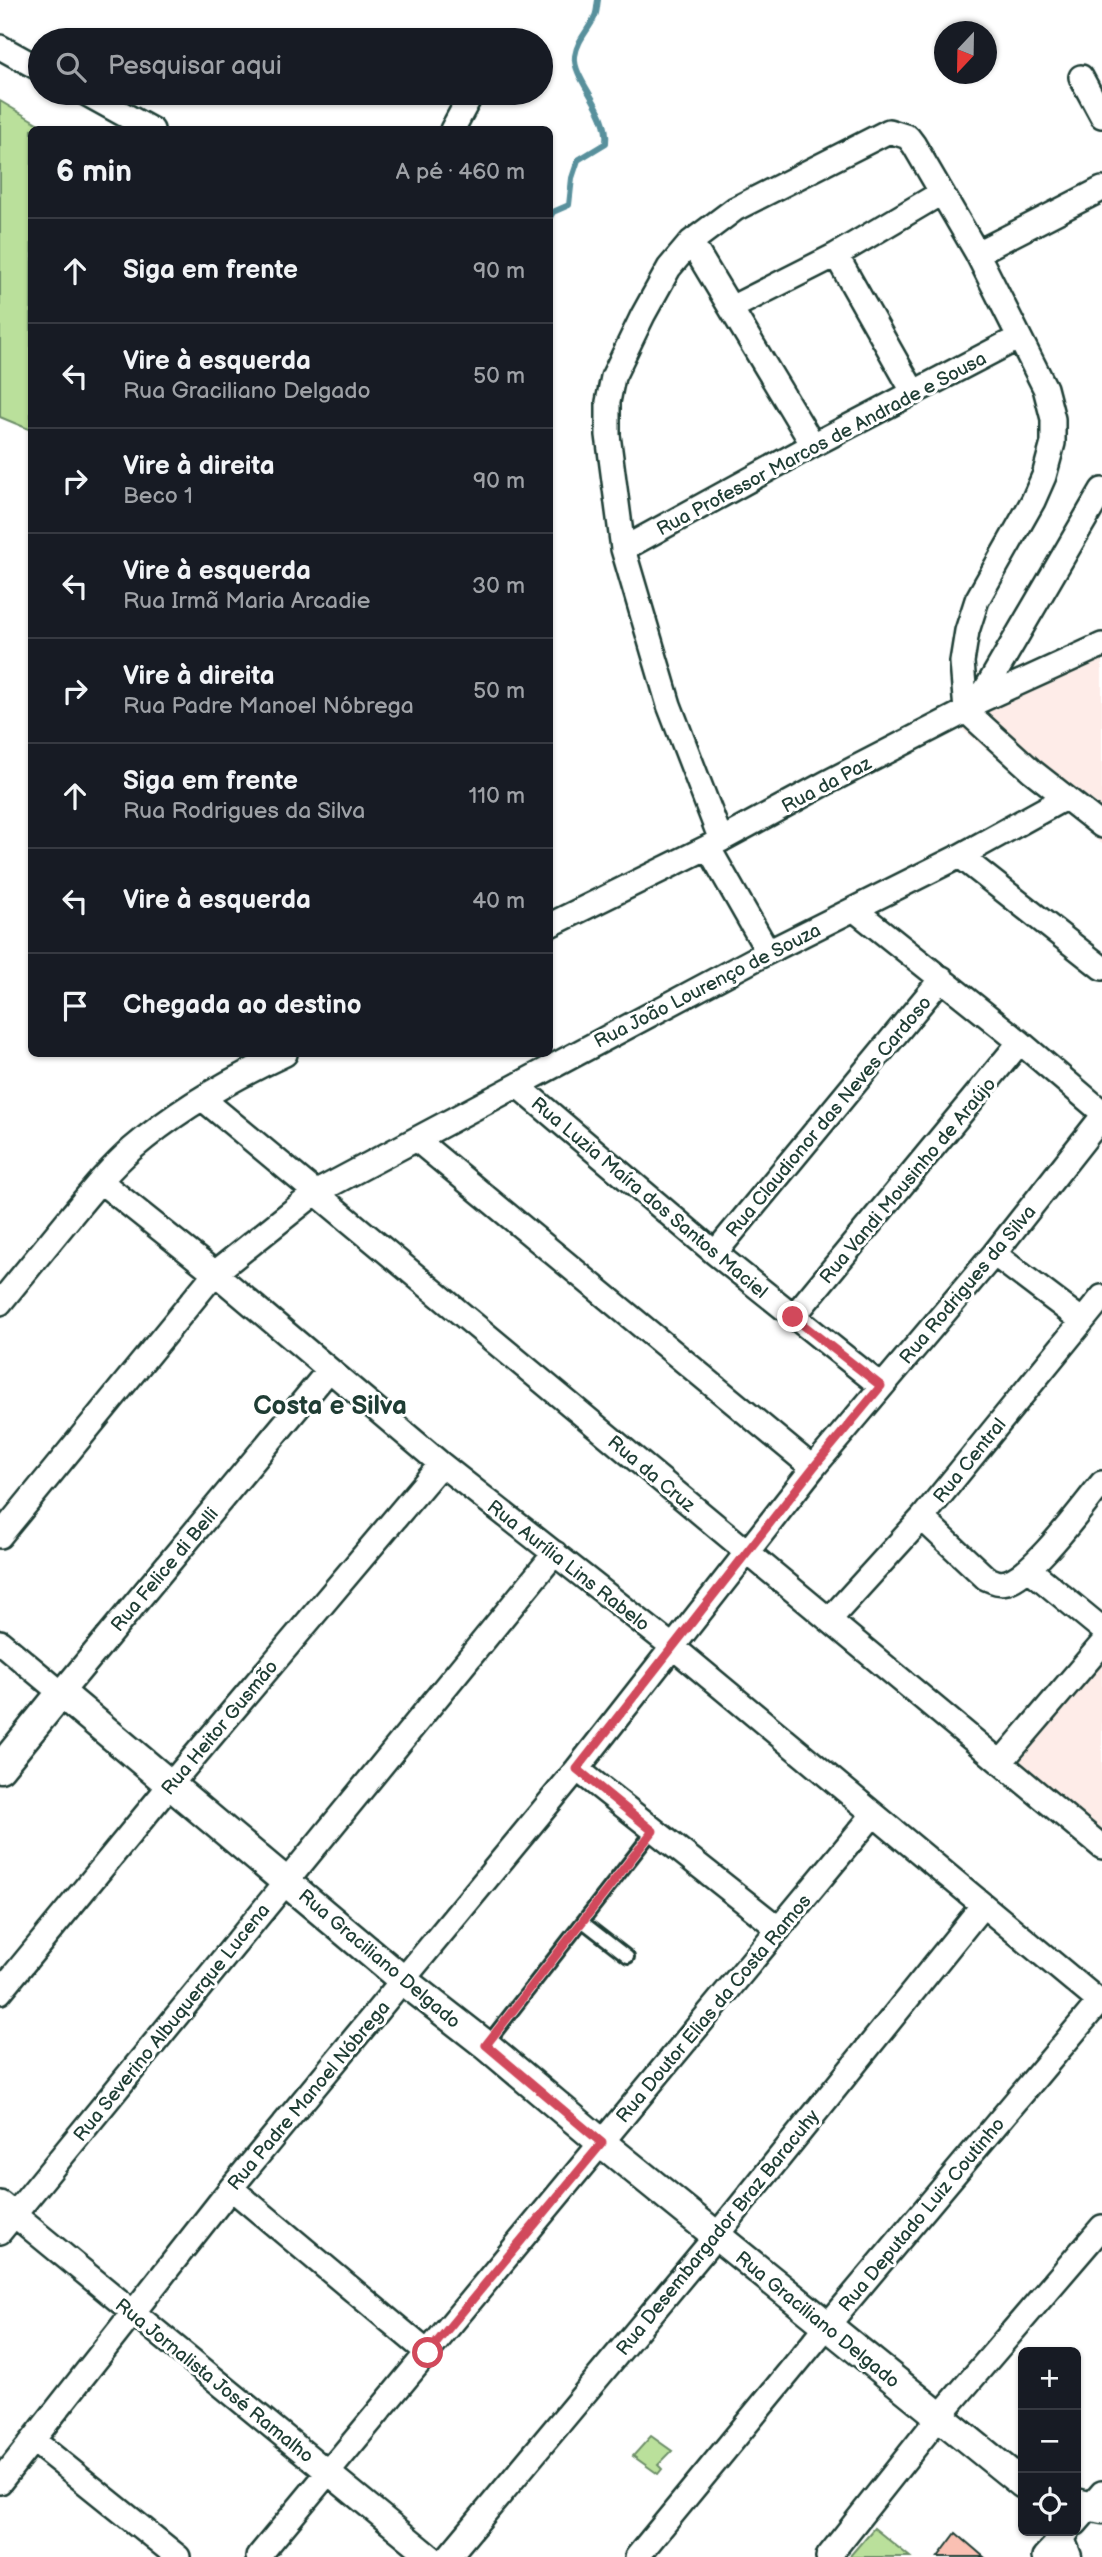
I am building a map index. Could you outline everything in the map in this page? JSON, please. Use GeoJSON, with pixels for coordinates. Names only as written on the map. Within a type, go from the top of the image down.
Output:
{"type":"FeatureCollection","features":[{"type":"Feature","properties":{"kind":"street"},"geometry":{"type":"LineString","coordinates":[[0,47],[28,62]]}},
{"type":"Feature","properties":{"kind":"street"},"geometry":{"type":"LineString","coordinates":[[1081,77],[1102,116]]}},
{"type":"Feature","properties":{"kind":"street"},"geometry":{"type":"LineString","coordinates":[[107,105],[145,126]]}},
{"type":"Feature","properties":{"kind":"street"},"geometry":{"type":"LineString","coordinates":[[454,126],[466,105]]}},
{"type":"Feature","properties":{"kind":"street"},"geometry":{"type":"LineString","coordinates":[[768,952],[714,844],[669,705],[623,548],[608,435],[608,402],[613,377],[637,326],[669,268],[691,242],[735,209],[889,131],[908,137],[914,145],[977,253],[1045,388],[1053,419],[1053,443],[1044,476],[1033,501],[977,600],[970,621],[962,662],[972,706],[1012,754],[1102,826]]}},
{"type":"Feature","properties":{"kind":"street"},"geometry":{"type":"LineString","coordinates":[[977,253],[1102,189]]}},
{"type":"Feature","properties":{"kind":"street"},"geometry":{"type":"LineString","coordinates":[[731,308],[836,255],[941,193]]}},
{"type":"Feature","properties":{"kind":"street"},"geometry":{"type":"LineString","coordinates":[[691,242],[813,445]]}},
{"type":"Feature","properties":{"kind":"street"},"geometry":{"type":"LineString","coordinates":[[836,255],[915,393]]}},
{"type":"Feature","properties":{"kind":"street","name":"Rua Professor Marcos de Andrade e Sousa"},"geometry":{"type":"LineString","coordinates":[[623,548],[1018,338]]}},
{"type":"Feature","properties":{"kind":"street"},"geometry":{"type":"LineString","coordinates":[[972,706],[1102,490]]}},
{"type":"Feature","properties":{"kind":"street","name":"Rua da Paz"},"geometry":{"type":"LineString","coordinates":[[553,924],[714,844],[972,706],[1102,645]]}},
{"type":"Feature","properties":{"kind":"street","name":"Rua João Lourenço de Souza"},"geometry":{"type":"LineString","coordinates":[[0,1536],[215,1273],[315,1193],[768,952],[961,856],[1065,798]]}},
{"type":"Feature","properties":{"kind":"street"},"geometry":{"type":"LineString","coordinates":[[961,856],[1102,968]]}},
{"type":"Feature","properties":{"kind":"street"},"geometry":{"type":"LineString","coordinates":[[855,909],[1020,1042],[1102,1114]]}},
{"type":"Feature","properties":{"kind":"street","name":"Rua Claudionor das Neves Cardoso"},"geometry":{"type":"LineString","coordinates":[[715,1253],[942,978]]}},
{"type":"Feature","properties":{"kind":"street","name":"Rua Vandi Mousinho de Araújo"},"geometry":{"type":"LineString","coordinates":[[793,1317],[1020,1042]]}},
{"type":"Feature","properties":{"kind":"street"},"geometry":{"type":"LineString","coordinates":[[1,1300],[100,1181],[130,1150],[203,1098],[279,1057]]}},
{"type":"Feature","properties":{"kind":"street","name":"Rua Luzia Maíra dos Santos Maciel"},"geometry":{"type":"LineString","coordinates":[[518,1086],[715,1253],[881,1386]]}},
{"type":"Feature","properties":{"kind":"street","name":"Rua da Cruz"},"geometry":{"type":"LineString","coordinates":[[203,1098],[1102,1847]]}},
{"type":"Feature","properties":{"kind":"street","name":"Rua Rodrigues da Silva"},"geometry":{"type":"LineString","coordinates":[[673,1647],[813,1468],[995,1254],[1102,1114]]}},
{"type":"Feature","properties":{"kind":"street"},"geometry":{"type":"LineString","coordinates":[[417,1140],[813,1468]]}},
{"type":"Feature","properties":{"kind":"street","name":"Rua Aurília Lins Rabelo"},"geometry":{"type":"LineString","coordinates":[[100,1181],[215,1273],[441,1464],[673,1647],[1101,2003]]}},
{"type":"Feature","properties":{"kind":"street"},"geometry":{"type":"LineString","coordinates":[[995,1254],[1081,1320]]}},
{"type":"Feature","properties":{"kind":"street","name":"Rua Central"},"geometry":{"type":"LineString","coordinates":[[830,1619],[922,1518],[1102,1297]]}},
{"type":"Feature","properties":{"kind":"street","name":"Rua Felice di Belli"},"geometry":{"type":"LineString","coordinates":[[0,1768],[328,1370]]}},
{"type":"Feature","properties":{"kind":"street","name":"Rua Heitor Gusmão"},"geometry":{"type":"LineString","coordinates":[[0,1992],[441,1464]]}},
{"type":"Feature","properties":{"kind":"street"},"geometry":{"type":"LineString","coordinates":[[922,1518],[986,1578],[996,1583],[1007,1582],[1029,1569],[1102,1483]]}},
{"type":"Feature","properties":{"kind":"street","name":"Rua Severino Albuquerque Lucena"},"geometry":{"type":"LineString","coordinates":[[5,2217],[555,1553]]}},
{"type":"Feature","properties":{"kind":"street"},"geometry":{"type":"LineString","coordinates":[[1029,1569],[1102,1629]]}},
{"type":"Feature","properties":{"kind":"street","name":"Rua Graciliano Delgado"},"geometry":{"type":"LineString","coordinates":[[0,1642],[404,1981],[1018,2480]]}},
{"type":"Feature","properties":{"kind":"street"},"geometry":{"type":"LineString","coordinates":[[1001,1762],[1102,1644]]}},
{"type":"Feature","properties":{"kind":"street","name":"Rua Padre Manoel Nóbrega"},"geometry":{"type":"LineString","coordinates":[[0,2482],[231,2188],[404,1981],[673,1647]]}},
{"type":"Feature","properties":{"kind":"street"},"geometry":{"type":"LineString","coordinates":[[577,1769],[779,1929]]}},
{"type":"Feature","properties":{"kind":"street","name":"Rua Doutor Elias da Costa Ramos"},"geometry":{"type":"LineString","coordinates":[[258,2557],[873,1815]]}},
{"type":"Feature","properties":{"kind":"street","name":"Rua Desembargador Braz Baracuhy"},"geometry":{"type":"LineString","coordinates":[[449,2557],[716,2236],[983,1905]]}},
{"type":"Feature","properties":{"kind":"street","name":"Rua Deputado Luiz Coutinho"},"geometry":{"type":"LineString","coordinates":[[638,2557],[827,2326],[1101,2003]]}},
{"type":"Feature","properties":{"kind":"street"},"geometry":{"type":"LineString","coordinates":[[231,2188],[428,2353]]}},
{"type":"Feature","properties":{"kind":"street","name":"Rua Jornalista José Ramalho"},"geometry":{"type":"LineString","coordinates":[[5,2217],[132,2313],[431,2557]]}},
{"type":"Feature","properties":{"kind":"street"},"geometry":{"type":"LineString","coordinates":[[828,2557],[939,2417],[1102,2227]]}},
{"type":"Feature","properties":{"kind":"street"},"geometry":{"type":"LineString","coordinates":[[34,2441],[178,2557]]}},
{"type":"Feature","properties":{"kind":"lane"},"geometry":{"type":"LineString","coordinates":[[486,2045],[653,1831]]}},
{"type":"Feature","properties":{"kind":"lane"},"geometry":{"type":"LineString","coordinates":[[583,1922],[628,1957]]}},
{"type":"Feature","properties":{"kind":"shaded area"},"geometry":{"type":"Polygon","coordinates":[[[1102,646],[1102,844],[951,720],[1102,646]]]}},
{"type":"Feature","properties":{"kind":"shaded area"},"geometry":{"type":"Polygon","coordinates":[[[1102,1640],[1102,1854],[998,1767],[1102,1640]]]}},
{"type":"Feature","properties":{"kind":"green space"},"geometry":{"type":"Polygon","coordinates":[[[0,101],[42,126],[28,126],[28,429],[0,417],[0,101]]]}},
{"type":"Feature","properties":{"kind":"green space"},"geometry":{"type":"Polygon","coordinates":[[[651,2436],[672,2451],[658,2465],[662,2469],[658,2474],[633,2456],[651,2436]]]}},
{"type":"Feature","properties":{"kind":"green space"},"geometry":{"type":"Polygon","coordinates":[[[874,2528],[910,2557],[849,2557],[874,2528]]]}},
{"type":"Feature","properties":{"kind":"building"},"geometry":{"type":"Polygon","coordinates":[[[956,2533],[984,2557],[938,2557],[956,2533]]]}},
{"type":"Feature","properties":{"kind":"waterway"},"geometry":{"type":"LineString","coordinates":[[553,212],[569,205],[572,178],[578,160],[606,143],[602,119],[579,75],[575,56],[578,45],[595,16],[598,0]]}},
{"type":"Feature","properties":{"kind":"district","name":"Costa e Silva"},"geometry":{"type":"Point","coordinates":[330,1405]}},
{"type":"Feature","properties":{"kind":"route"},"geometry":{"type":"LineString","coordinates":[[428,2353],[602,2143],[486,2045],[653,1831],[577,1769],[813,1468],[881,1386],[793,1317]]}}]}
